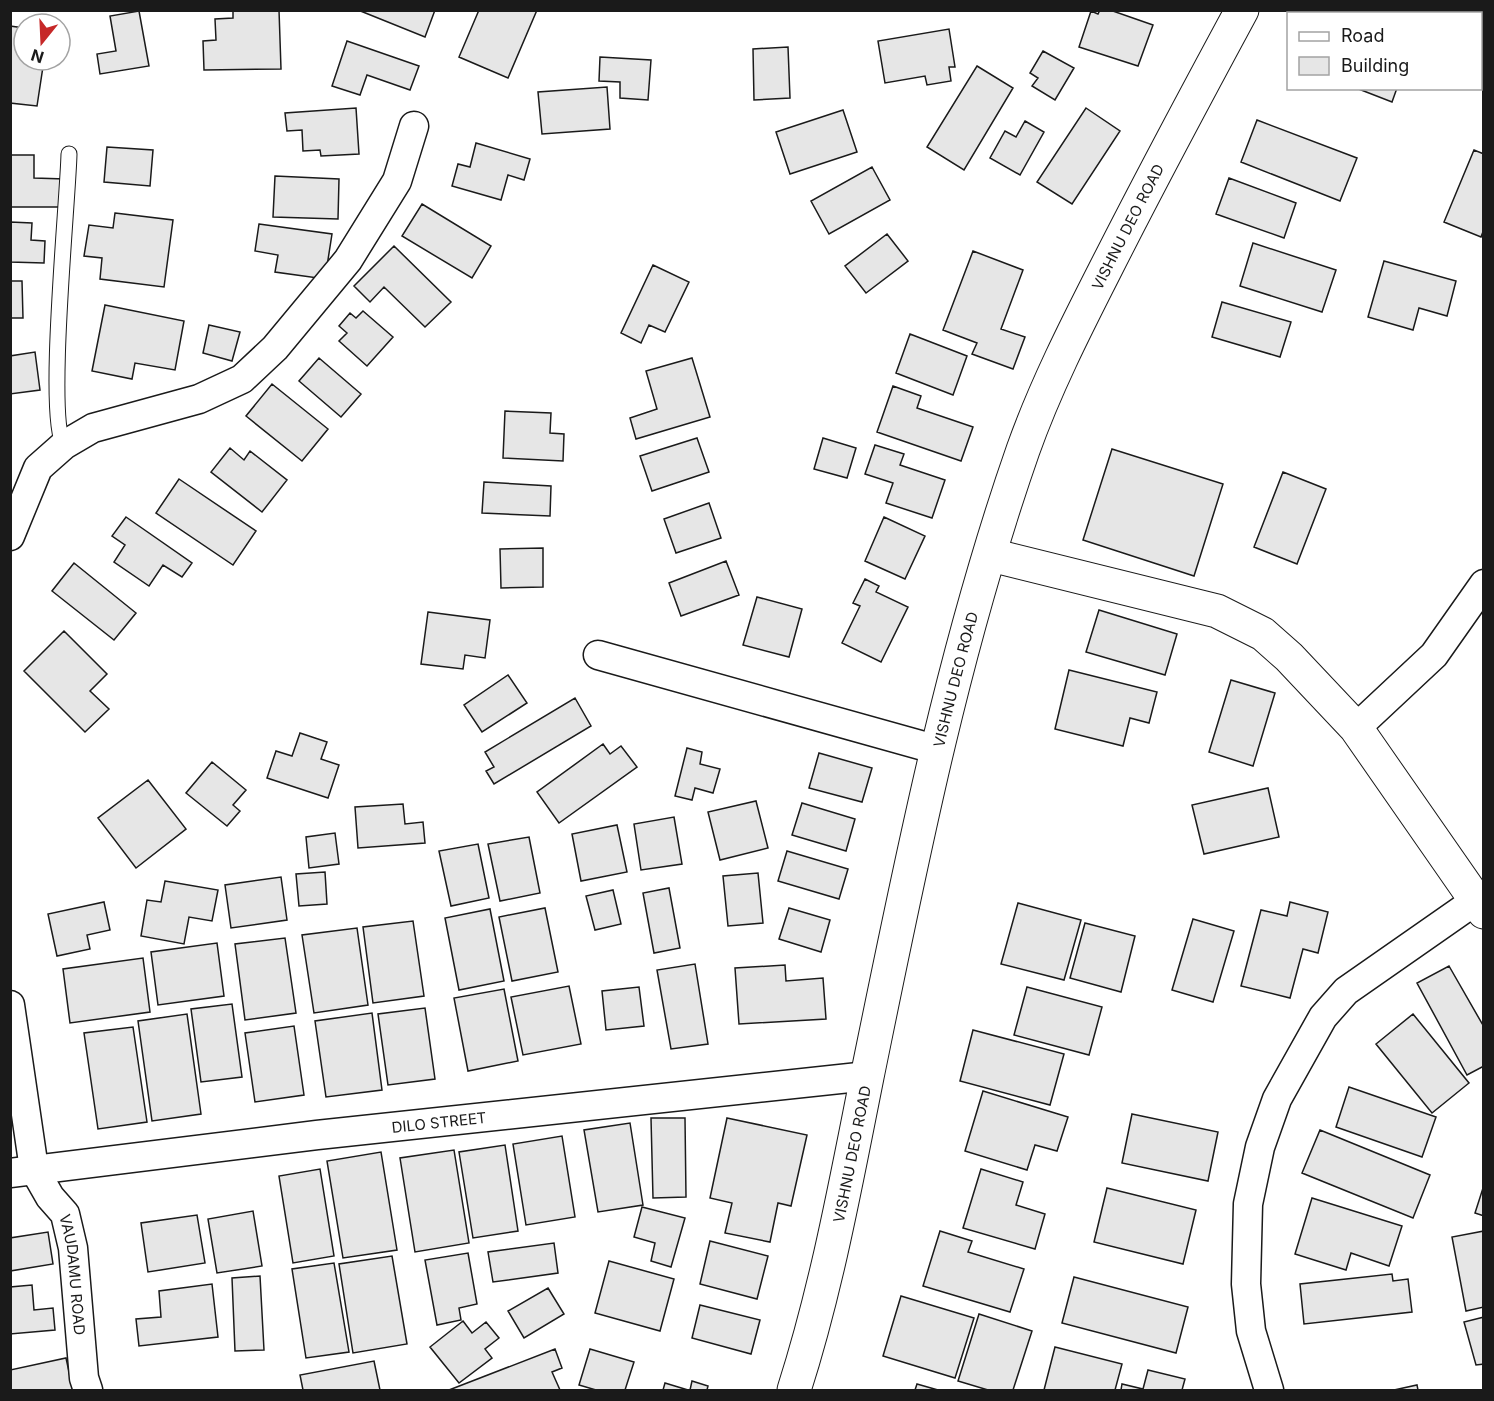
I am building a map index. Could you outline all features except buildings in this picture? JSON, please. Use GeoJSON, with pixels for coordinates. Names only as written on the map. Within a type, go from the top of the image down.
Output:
{"type":"FeatureCollection","features":[{"type":"Feature","properties":{"kind":"street","name":"VISHNU DEO ROAD"},"geometry":{"type":"LineString","coordinates":[[794,1390],[833,1254],[868,1076],[938,750],[991,555],[1022,453],[1040,404],[1134,212],[1242,10]]}},
{"type":"Feature","properties":{"kind":"street"},"geometry":{"type":"LineString","coordinates":[[10,536],[38,468],[64,445],[93,428],[199,399],[242,379],[275,348],[348,260],[397,181],[414,126]]}},
{"type":"Feature","properties":{"kind":"street"},"geometry":{"type":"LineString","coordinates":[[991,555],[1217,611],[1263,634],[1289,657],[1356,728],[1479,907],[1346,991],[1323,1017],[1277,1099],[1260,1147],[1248,1204],[1246,1284],[1251,1331],[1269,1390]]}},
{"type":"Feature","properties":{"kind":"street"},"geometry":{"type":"LineString","coordinates":[[1356,728],[1434,656],[1484,584]]}},
{"type":"Feature","properties":{"kind":"street"},"geometry":{"type":"LineString","coordinates":[[598,655],[938,750]]}},
{"type":"Feature","properties":{"kind":"street"},"geometry":{"type":"LineString","coordinates":[[10,1005],[22,1171]]}},
{"type":"Feature","properties":{"kind":"street","name":"DILO STREET"},"geometry":{"type":"LineString","coordinates":[[22,1171],[317,1135],[868,1076]]}},
{"type":"Feature","properties":{"kind":"street","name":"VAUDAMU ROAD"},"geometry":{"type":"LineString","coordinates":[[22,1171],[50,1197],[64,1214],[73,1248],[84,1378],[88,1390]]}},
{"type":"Feature","properties":{"kind":"lane"},"geometry":{"type":"LineString","coordinates":[[64,445],[58,427],[58,367],[69,154]]}}]}
